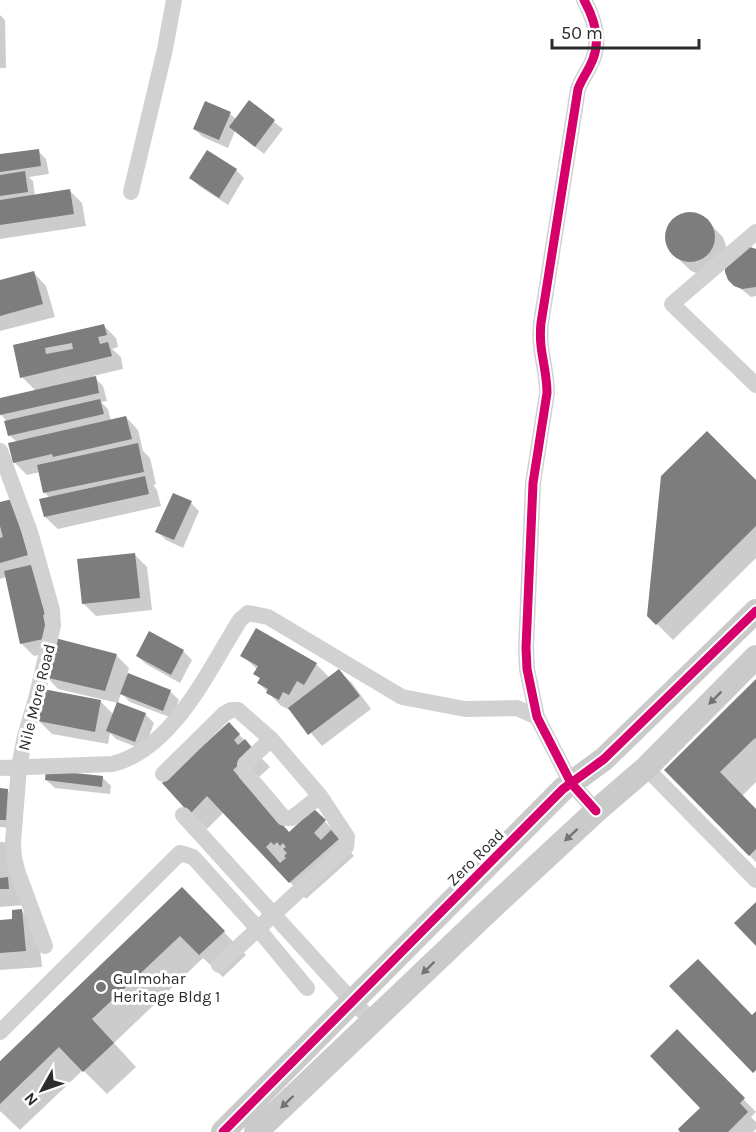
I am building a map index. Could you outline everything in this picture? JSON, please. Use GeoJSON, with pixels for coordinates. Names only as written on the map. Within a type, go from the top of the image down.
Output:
{"type":"FeatureCollection","features":[{"type":"Feature","properties":{"kind":"street"},"geometry":{"type":"LineString","coordinates":[[131,192],[165,50],[174,0]]}},
{"type":"Feature","properties":{"kind":"street"},"geometry":{"type":"LineString","coordinates":[[584,0],[596,30],[597,44],[594,58],[578,89],[539,338],[547,379],[547,393],[532,483],[526,648],[527,669],[537,717],[571,783],[596,811]]}},
{"type":"Feature","properties":{"kind":"street"},"geometry":{"type":"LineString","coordinates":[[756,232],[672,304],[756,385]]}},
{"type":"Feature","properties":{"kind":"street","name":"Nile More Road"},"geometry":{"type":"LineString","coordinates":[[0,451],[30,532],[52,610],[53,626],[19,767],[14,858],[45,946]]}},
{"type":"Feature","properties":{"kind":"street"},"geometry":{"type":"LineString","coordinates":[[0,768],[112,765],[144,752],[191,703],[240,620],[248,613],[268,617],[402,697],[465,709],[517,708],[537,717]]}},
{"type":"Feature","properties":{"kind":"street","name":"Zero Road"},"geometry":{"type":"LineString","coordinates":[[223,1132],[571,783],[604,759],[754,617]]}},
{"type":"Feature","properties":{"kind":"street"},"geometry":{"type":"LineString","coordinates":[[256,1132],[596,811],[646,768],[756,657]]}},
{"type":"Feature","properties":{"kind":"street"},"geometry":{"type":"LineString","coordinates":[[163,774],[224,714],[231,710],[238,710],[271,740],[320,796],[347,837],[346,848],[219,965]]}},
{"type":"Feature","properties":{"kind":"street"},"geometry":{"type":"LineString","coordinates":[[271,740],[245,764],[244,772],[284,818],[292,818],[320,796]]}},
{"type":"Feature","properties":{"kind":"street"},"geometry":{"type":"LineString","coordinates":[[646,768],[756,880]]}},
{"type":"Feature","properties":{"kind":"street"},"geometry":{"type":"LineString","coordinates":[[183,814],[353,1002],[373,1021]]}},
{"type":"Feature","properties":{"kind":"street"},"geometry":{"type":"LineString","coordinates":[[0,1032],[180,853],[193,857],[259,930],[307,988]]}},
{"type":"Feature","properties":{"kind":"building"},"geometry":{"type":"Polygon","coordinates":[[[249,100],[275,120],[255,147],[229,127],[249,100]]]}},
{"type":"Feature","properties":{"kind":"building"},"geometry":{"type":"Polygon","coordinates":[[[205,101],[231,112],[219,140],[193,129],[205,101]]]}},
{"type":"Feature","properties":{"kind":"building"},"geometry":{"type":"Polygon","coordinates":[[[39,149],[41,166],[0,172],[0,154],[39,149]]]}},
{"type":"Feature","properties":{"kind":"building"},"geometry":{"type":"Polygon","coordinates":[[[207,150],[237,169],[219,198],[189,178],[207,150]]]}},
{"type":"Feature","properties":{"kind":"building"},"geometry":{"type":"Polygon","coordinates":[[[25,171],[28,192],[0,196],[0,175],[25,171]]]}},
{"type":"Feature","properties":{"kind":"building"},"geometry":{"type":"Polygon","coordinates":[[[70,189],[74,214],[0,225],[0,200],[70,189]]]}},
{"type":"Feature","properties":{"kind":"building"},"geometry":{"type":"Polygon","coordinates":[[[690,212],[708,219],[715,237],[708,255],[690,262],[672,255],[665,237],[672,219],[690,212]]]}},
{"type":"Feature","properties":{"kind":"building"},"geometry":{"type":"Polygon","coordinates":[[[750,247],[756,249],[756,287],[742,289],[734,286],[728,280],[725,264],[750,247]]]}},
{"type":"Feature","properties":{"kind":"building"},"geometry":{"type":"Polygon","coordinates":[[[34,271],[43,304],[0,316],[0,280],[34,271]]]}},
{"type":"Feature","properties":{"kind":"building"},"geometry":{"type":"Polygon","coordinates":[[[104,324],[107,335],[98,337],[100,344],[108,342],[112,356],[20,378],[13,345],[104,324]],[[72,343],[45,348],[46,354],[73,349],[72,343]]]}},
{"type":"Feature","properties":{"kind":"building"},"geometry":{"type":"Polygon","coordinates":[[[96,376],[99,393],[0,415],[0,398],[96,376]]]}},
{"type":"Feature","properties":{"kind":"building"},"geometry":{"type":"Polygon","coordinates":[[[100,399],[104,414],[8,436],[4,421],[100,399]]]}},
{"type":"Feature","properties":{"kind":"building"},"geometry":{"type":"Polygon","coordinates":[[[126,416],[132,439],[53,457],[52,454],[13,463],[8,443],[126,416]]]}},
{"type":"Feature","properties":{"kind":"building"},"geometry":{"type":"Polygon","coordinates":[[[707,431],[756,480],[756,526],[656,625],[647,616],[661,476],[707,431]]]}},
{"type":"Feature","properties":{"kind":"building"},"geometry":{"type":"Polygon","coordinates":[[[138,443],[144,472],[43,493],[37,465],[138,443]]]}},
{"type":"Feature","properties":{"kind":"building"},"geometry":{"type":"Polygon","coordinates":[[[145,476],[149,494],[44,517],[39,499],[145,476]]]}},
{"type":"Feature","properties":{"kind":"building"},"geometry":{"type":"Polygon","coordinates":[[[173,493],[192,501],[174,540],[155,532],[173,493]]]}},
{"type":"Feature","properties":{"kind":"building"},"geometry":{"type":"Polygon","coordinates":[[[12,499],[28,555],[0,563],[0,538],[3,537],[0,526],[0,502],[12,499]]]}},
{"type":"Feature","properties":{"kind":"building"},"geometry":{"type":"Polygon","coordinates":[[[135,553],[140,598],[82,604],[77,559],[135,553]]]}},
{"type":"Feature","properties":{"kind":"building"},"geometry":{"type":"Polygon","coordinates":[[[35,564],[47,615],[43,615],[48,638],[20,644],[4,571],[35,564]]]}},
{"type":"Feature","properties":{"kind":"building"},"geometry":{"type":"Polygon","coordinates":[[[256,628],[317,663],[304,685],[297,681],[289,695],[283,692],[279,700],[266,693],[268,689],[257,683],[260,678],[253,674],[258,666],[240,656],[256,628]]]}},
{"type":"Feature","properties":{"kind":"building"},"geometry":{"type":"Polygon","coordinates":[[[149,631],[184,650],[171,675],[136,656],[149,631]]]}},
{"type":"Feature","properties":{"kind":"building"},"geometry":{"type":"Polygon","coordinates":[[[55,638],[117,654],[105,691],[44,677],[55,638]]]}},
{"type":"Feature","properties":{"kind":"building"},"geometry":{"type":"Polygon","coordinates":[[[339,669],[360,696],[308,735],[288,708],[339,669]]]}},
{"type":"Feature","properties":{"kind":"building"},"geometry":{"type":"Polygon","coordinates":[[[128,673],[171,690],[163,711],[120,694],[128,673]]]}},
{"type":"Feature","properties":{"kind":"building"},"geometry":{"type":"Polygon","coordinates":[[[756,679],[756,739],[720,772],[756,809],[756,849],[749,856],[664,770],[756,679]]]}},
{"type":"Feature","properties":{"kind":"building"},"geometry":{"type":"Polygon","coordinates":[[[43,689],[101,700],[95,732],[38,721],[43,689]]]}},
{"type":"Feature","properties":{"kind":"building"},"geometry":{"type":"Polygon","coordinates":[[[117,702],[146,713],[135,742],[106,731],[117,702]]]}},
{"type":"Feature","properties":{"kind":"building"},"geometry":{"type":"Polygon","coordinates":[[[229,722],[240,734],[234,740],[238,745],[245,739],[254,750],[233,770],[289,832],[314,809],[326,820],[314,833],[321,840],[331,830],[339,839],[289,883],[207,796],[190,814],[162,783],[229,722]],[[271,842],[266,847],[280,863],[286,858],[284,856],[287,853],[283,849],[286,847],[283,843],[280,846],[277,842],[274,845],[271,842]]]}},
{"type":"Feature","properties":{"kind":"building"},"geometry":{"type":"Polygon","coordinates":[[[46,770],[103,776],[102,787],[45,780],[46,770]]]}},
{"type":"Feature","properties":{"kind":"building"},"geometry":{"type":"Polygon","coordinates":[[[0,788],[8,789],[6,820],[0,820],[0,788]]]}},
{"type":"Feature","properties":{"kind":"building"},"geometry":{"type":"Polygon","coordinates":[[[8,877],[9,889],[0,889],[0,878],[8,877]]]}},
{"type":"Feature","properties":{"kind":"building","name":"Gulmohar Heritage Bldg 1"},"geometry":{"type":"Polygon","coordinates":[[[182,887],[225,931],[199,955],[180,936],[92,1019],[114,1043],[83,1072],[59,1047],[0,1104],[0,1061],[182,887]]]}},
{"type":"Feature","properties":{"kind":"building"},"geometry":{"type":"Polygon","coordinates":[[[756,902],[756,946],[734,923],[756,902]]]}},
{"type":"Feature","properties":{"kind":"building"},"geometry":{"type":"Polygon","coordinates":[[[22,909],[26,951],[0,953],[0,920],[12,919],[12,910],[22,909]]]}},
{"type":"Feature","properties":{"kind":"building"},"geometry":{"type":"Polygon","coordinates":[[[698,959],[752,1015],[756,1011],[756,1070],[753,1073],[669,986],[698,959]]]}},
{"type":"Feature","properties":{"kind":"building"},"geometry":{"type":"Polygon","coordinates":[[[677,1029],[745,1098],[740,1103],[748,1112],[728,1132],[680,1132],[678,1129],[700,1108],[650,1056],[677,1029]]]}},
{"type":"Feature","properties":{"kind":"cycle path"},"geometry":{"type":"LineString","coordinates":[[584,0],[593,21],[596,44],[593,59],[578,89],[541,323],[547,393],[533,483],[526,648],[527,669],[537,717],[571,783],[596,811]]}},
{"type":"Feature","properties":{"kind":"cycle path"},"geometry":{"type":"LineString","coordinates":[[223,1132],[563,789],[604,759],[756,611]]}},
{"type":"Feature","properties":{"kind":"place","name":"Gulmohar Heritage Bldg 1"},"geometry":{"type":"Point","coordinates":[101,987]}}]}
